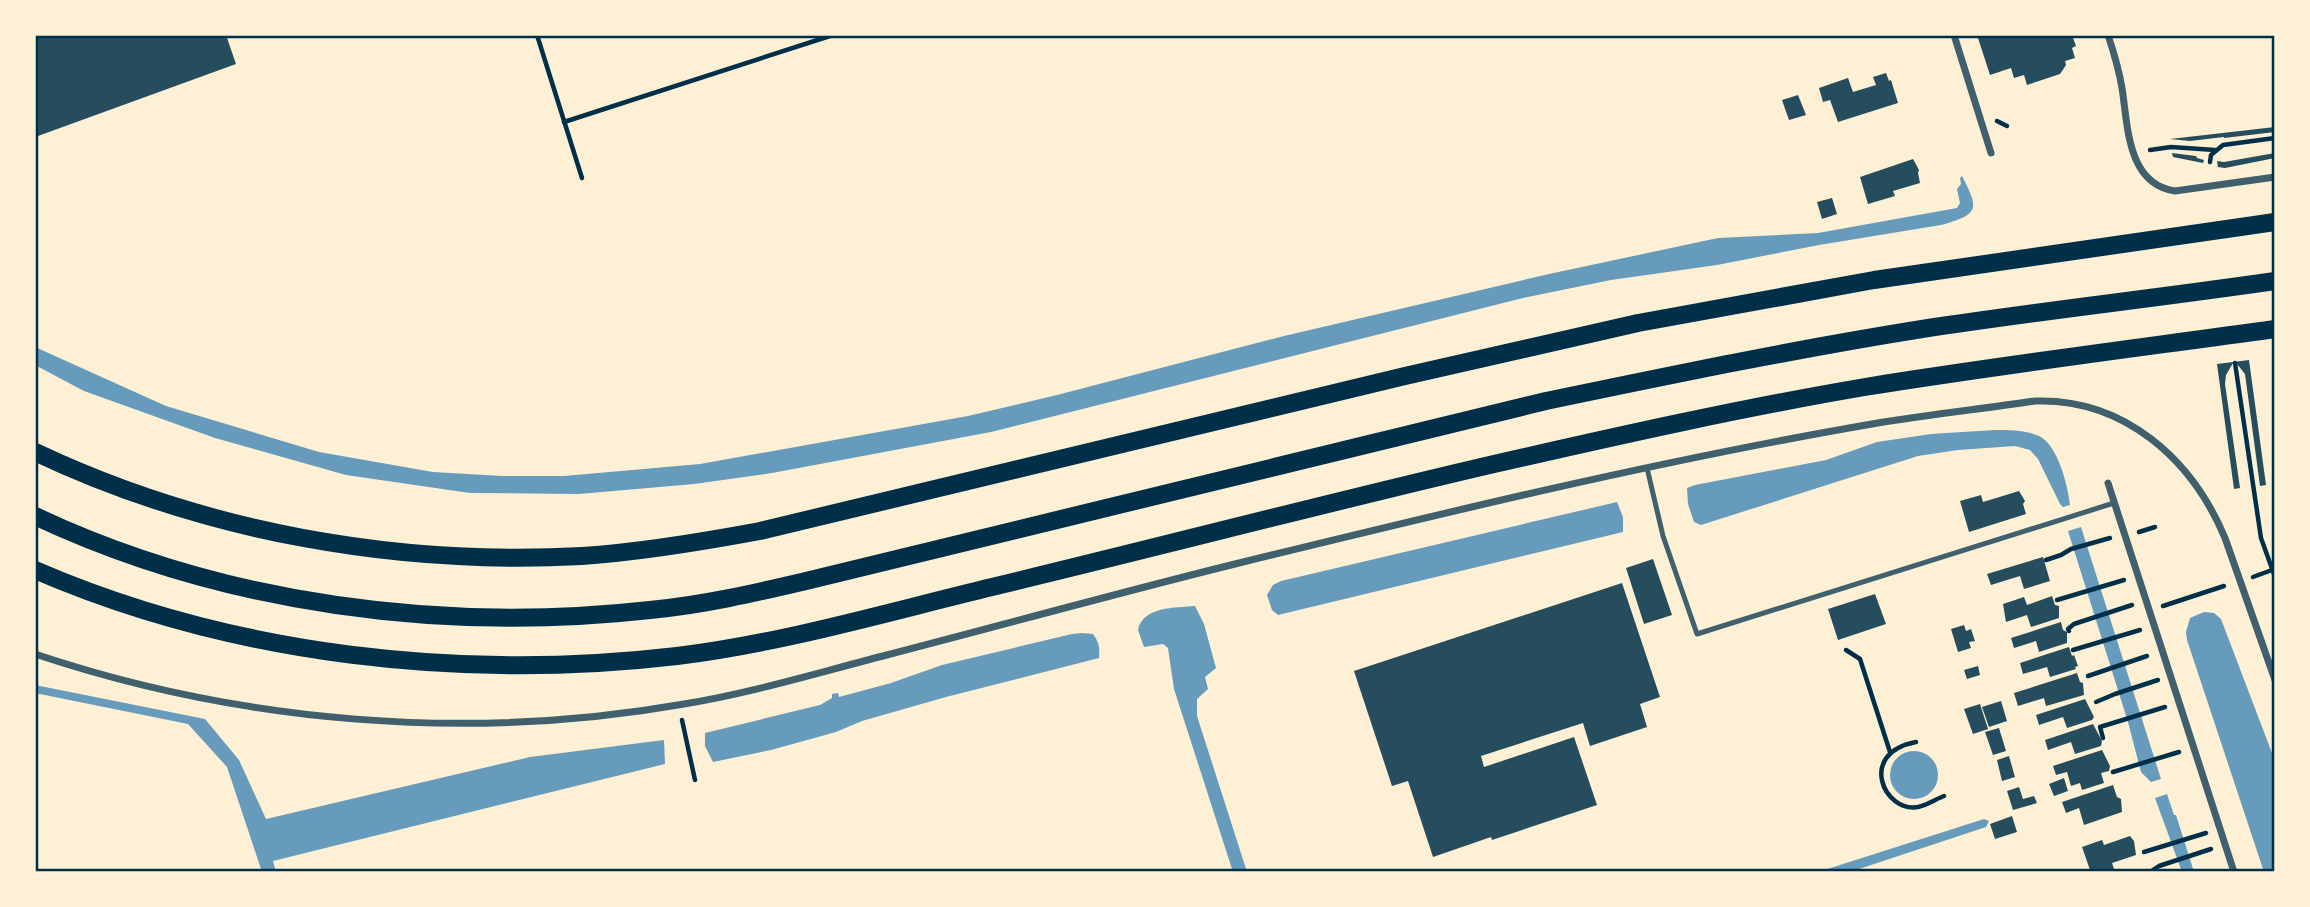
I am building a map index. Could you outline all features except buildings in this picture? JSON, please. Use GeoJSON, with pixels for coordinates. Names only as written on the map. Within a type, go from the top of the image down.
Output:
{"type":"FeatureCollection","features":[{"type":"Feature","properties":{"kind":"main road"},"geometry":{"type":"LineString","coordinates":[[35,452],[79,473],[168,505],[260,529],[390,551],[489,557],[582,556],[650,549],[760,531],[1405,376],[1651,320],[1874,280],[2275,222]]}},
{"type":"Feature","properties":{"kind":"main road"},"geometry":{"type":"LineString","coordinates":[[35,516],[140,558],[210,579],[320,602],[384,610],[486,616],[549,617],[650,610],[710,602],[806,581],[1533,404],[1648,379],[1924,329],[2275,281]]}},
{"type":"Feature","properties":{"kind":"main road"},"geometry":{"type":"LineString","coordinates":[[35,570],[91,592],[186,622],[248,638],[376,658],[507,665],[568,664],[680,655],[800,633],[1486,466],[1666,427],[1858,388],[2275,329]]}},
{"type":"Feature","properties":{"kind":"street"},"geometry":{"type":"LineString","coordinates":[[1954,35],[1991,153]]}},
{"type":"Feature","properties":{"kind":"street"},"geometry":{"type":"LineString","coordinates":[[2108,35],[2117,63],[2132,153],[2149,180],[2165,190],[2175,191],[2275,177]]}},
{"type":"Feature","properties":{"kind":"street"},"geometry":{"type":"LineString","coordinates":[[35,654],[180,693],[285,712],[336,717],[451,723],[520,722],[680,705],[776,686],[1227,566],[1647,468],[1871,425],[2035,401],[2059,400],[2103,411],[2129,423],[2153,439],[2192,480],[2217,520],[2275,680]]}},
{"type":"Feature","properties":{"kind":"street"},"geometry":{"type":"LineString","coordinates":[[2108,483],[2234,872]]}},
{"type":"Feature","properties":{"kind":"lane"},"geometry":{"type":"LineString","coordinates":[[1647,468],[1663,536],[1697,634],[2114,503]]}},
{"type":"Feature","properties":{"kind":"path"},"geometry":{"type":"LineString","coordinates":[[537,35],[582,178]]}},
{"type":"Feature","properties":{"kind":"path"},"geometry":{"type":"LineString","coordinates":[[564,122],[833,35]]}},
{"type":"Feature","properties":{"kind":"path"},"geometry":{"type":"LineString","coordinates":[[2210,162],[2211,155],[2223,145],[2275,138]]}},
{"type":"Feature","properties":{"kind":"path"},"geometry":{"type":"LineString","coordinates":[[2171,147],[2215,150]]}},
{"type":"Feature","properties":{"kind":"path"},"geometry":{"type":"LineString","coordinates":[[2235,363],[2261,538],[2275,577]]}},
{"type":"Feature","properties":{"kind":"path"},"geometry":{"type":"LineString","coordinates":[[2046,560],[2091,544]]}},
{"type":"Feature","properties":{"kind":"path"},"geometry":{"type":"LineString","coordinates":[[2149,610],[2240,581]]}},
{"type":"Feature","properties":{"kind":"path"},"geometry":{"type":"LineString","coordinates":[[2057,600],[2104,585]]}},
{"type":"Feature","properties":{"kind":"path"},"geometry":{"type":"LineString","coordinates":[[2069,631],[2074,624],[2112,611]]}},
{"type":"Feature","properties":{"kind":"path"},"geometry":{"type":"LineString","coordinates":[[2073,650],[2154,625]]}},
{"type":"Feature","properties":{"kind":"path"},"geometry":{"type":"LineString","coordinates":[[1846,650],[1860,659],[1890,752]]}},
{"type":"Feature","properties":{"kind":"path"},"geometry":{"type":"LineString","coordinates":[[2088,676],[2129,662]]}},
{"type":"Feature","properties":{"kind":"path"},"geometry":{"type":"LineString","coordinates":[[2096,702],[2170,676]]}},
{"type":"Feature","properties":{"kind":"path"},"geometry":{"type":"LineString","coordinates":[[680,705],[695,780]]}},
{"type":"Feature","properties":{"kind":"path"},"geometry":{"type":"LineString","coordinates":[[2103,738],[2100,727],[2146,714]]}},
{"type":"Feature","properties":{"kind":"path"},"geometry":{"type":"LineString","coordinates":[[1916,742],[1890,752],[1885,759],[1883,785],[1897,802],[1916,807],[1944,796]]}},
{"type":"Feature","properties":{"kind":"path"},"geometry":{"type":"LineString","coordinates":[[2113,772],[2162,757]]}},
{"type":"Feature","properties":{"kind":"path"},"geometry":{"type":"LineString","coordinates":[[2144,852],[2187,839]]}},
{"type":"Feature","properties":{"kind":"path"},"geometry":{"type":"LineString","coordinates":[[2150,872],[2195,854]]}},
{"type":"Feature","properties":{"kind":"water"},"geometry":{"type":"Polygon","coordinates":[[[1962,176],[1971,196],[1972,209],[1963,217],[1941,225],[1717,265],[1611,280],[1523,298],[991,432],[772,473],[694,484],[579,494],[470,493],[346,475],[215,438],[84,391],[35,365],[35,347],[166,406],[319,452],[433,472],[564,476],[700,464],[968,416],[1284,336],[1549,274],[1718,238],[1818,233],[1957,208],[1960,203],[1957,189],[1962,176]]]}},
{"type":"Feature","properties":{"kind":"water"},"geometry":{"type":"Polygon","coordinates":[[[1995,430],[2028,433],[2046,441],[2061,467],[2070,505],[2063,507],[2060,504],[2038,459],[2030,450],[2015,446],[1918,456],[1701,525],[1694,522],[1688,504],[1687,488],[1695,485],[1826,460],[1877,442],[1931,434],[1995,430]]]}},
{"type":"Feature","properties":{"kind":"water"},"geometry":{"type":"Polygon","coordinates":[[[1617,502],[1623,517],[1623,532],[1278,615],[1272,610],[1267,595],[1273,585],[1281,581],[1617,502]]]}},
{"type":"Feature","properties":{"kind":"water"},"geometry":{"type":"Polygon","coordinates":[[[2081,527],[2161,779],[2151,782],[2141,772],[2068,531],[2081,527]]]}},
{"type":"Feature","properties":{"kind":"water"},"geometry":{"type":"Polygon","coordinates":[[[1195,606],[1204,624],[1216,668],[1205,677],[1208,689],[1197,699],[1197,716],[1247,872],[1233,872],[1174,689],[1168,648],[1163,644],[1144,647],[1138,630],[1146,616],[1153,612],[1195,606]]]}},
{"type":"Feature","properties":{"kind":"water"},"geometry":{"type":"Polygon","coordinates":[[[2204,612],[2214,613],[2221,619],[2275,761],[2275,872],[2264,872],[2187,640],[2190,618],[2204,612]]]}},
{"type":"Feature","properties":{"kind":"water"},"geometry":{"type":"Polygon","coordinates":[[[1082,633],[1093,634],[1099,645],[1099,658],[946,697],[771,750],[713,762],[705,746],[705,733],[820,705],[832,698],[832,694],[838,693],[839,697],[942,665],[1082,633]]]}},
{"type":"Feature","properties":{"kind":"water"},"geometry":{"type":"Polygon","coordinates":[[[35,685],[205,719],[239,760],[266,819],[530,757],[664,740],[665,764],[273,861],[276,872],[262,872],[227,767],[188,724],[35,693],[35,685]]]}},
{"type":"Feature","properties":{"kind":"water"},"geometry":{"type":"Polygon","coordinates":[[[1914,751],[1931,758],[1938,775],[1931,792],[1914,799],[1897,792],[1890,775],[1897,758],[1914,751]]]}},
{"type":"Feature","properties":{"kind":"water"},"geometry":{"type":"Polygon","coordinates":[[[2167,794],[2194,872],[2182,872],[2155,798],[2167,794]]]}},
{"type":"Feature","properties":{"kind":"water"},"geometry":{"type":"Polygon","coordinates":[[[1984,819],[1989,821],[1986,827],[1850,872],[1818,872],[1984,819]]]}}]}
